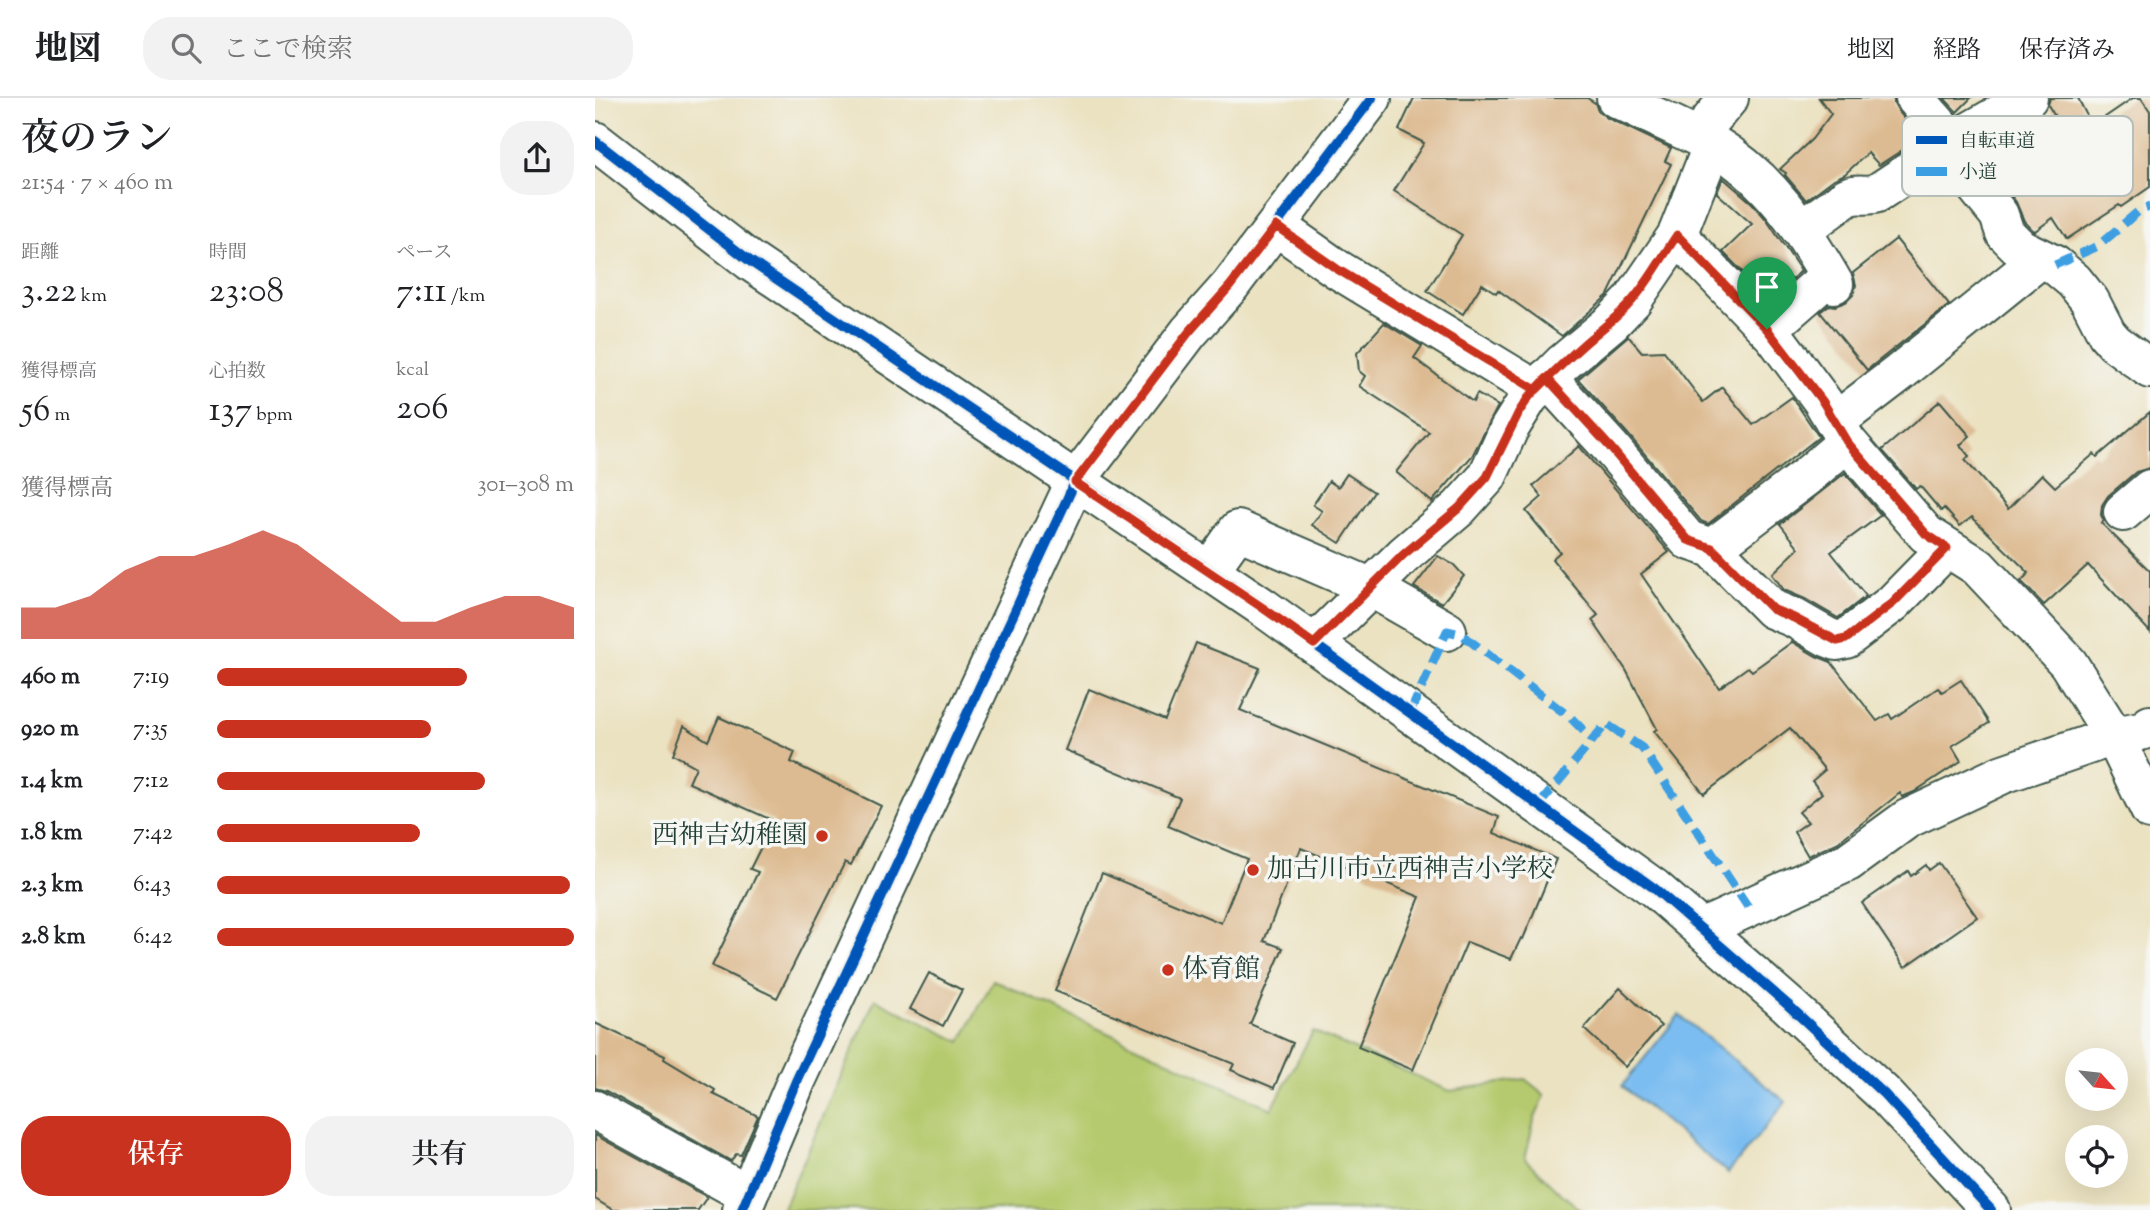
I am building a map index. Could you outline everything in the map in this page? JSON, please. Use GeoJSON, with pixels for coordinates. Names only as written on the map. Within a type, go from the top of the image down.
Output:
{"type":"FeatureCollection","features":[{"type":"Feature","properties":{"kind":"street"},"geometry":{"type":"LineString","coordinates":[[595,1110],[745,1203],[803,1067],[1075,482],[1189,332],[1230,286],[1372,98]]}},
{"type":"Feature","properties":{"kind":"street"},"geometry":{"type":"LineString","coordinates":[[1616,98],[1707,141],[1738,160],[1782,203],[1801,230],[1832,280],[1767,329]]}},
{"type":"Feature","properties":{"kind":"street"},"geometry":{"type":"LineString","coordinates":[[1314,644],[1403,555],[1459,508],[1487,477],[1519,412],[1541,384],[1632,301],[1677,235],[1707,141],[1710,121],[1728,98]]}},
{"type":"Feature","properties":{"kind":"street"},"geometry":{"type":"LineString","coordinates":[[1915,98],[1928,116]]}},
{"type":"Feature","properties":{"kind":"street"},"geometry":{"type":"LineString","coordinates":[[1998,116],[2028,98]]}},
{"type":"Feature","properties":{"kind":"street"},"geometry":{"type":"LineString","coordinates":[[595,141],[750,261],[1209,571],[1654,888],[1788,1005],[1884,1094],[1991,1210]]}},
{"type":"Feature","properties":{"kind":"street"},"geometry":{"type":"LineString","coordinates":[[1801,230],[1847,197],[1853,194],[1872,195],[1902,176]]}},
{"type":"Feature","properties":{"kind":"street"},"geometry":{"type":"LineString","coordinates":[[1985,196],[1999,215],[2005,233],[2020,248],[2055,265],[2074,281],[2089,301],[2107,334],[2150,369]]}},
{"type":"Feature","properties":{"kind":"street"},"geometry":{"type":"LineString","coordinates":[[1276,226],[1337,269],[1541,384],[1610,447],[1688,540],[1712,548],[1772,609],[1837,641],[1846,639],[1893,603],[1947,548]]}},
{"type":"Feature","properties":{"kind":"street"},"geometry":{"type":"LineString","coordinates":[[1677,235],[1767,329],[1841,432],[1926,534],[1978,567],[2068,663],[2114,736],[2150,810]]}},
{"type":"Feature","properties":{"kind":"street"},"geometry":{"type":"LineString","coordinates":[[1712,548],[1807,476],[1841,432],[1899,373],[2040,259]]}},
{"type":"Feature","properties":{"kind":"street"},"geometry":{"type":"LineString","coordinates":[[1209,571],[1238,530],[1370,587],[1447,631]]}},
{"type":"Feature","properties":{"kind":"street"},"geometry":{"type":"LineString","coordinates":[[1701,929],[1848,862],[1907,819],[2003,774],[2114,736],[2145,730],[2150,725]]}},
{"type":"Feature","properties":{"kind":"green space"},"geometry":{"type":"Polygon","coordinates":[[[993,980],[1272,1109],[1313,1031],[1450,1091],[1525,1079],[1545,1095],[1534,1120],[1525,1159],[1581,1210],[782,1210],[875,999],[961,1042],[993,980]]]}},
{"type":"Feature","properties":{"kind":"water"},"geometry":{"type":"Polygon","coordinates":[[[1679,1015],[1786,1102],[1728,1173],[1622,1086],[1679,1015]]]}},
{"type":"Feature","properties":{"kind":"building"},"geometry":{"type":"Polygon","coordinates":[[[1414,98],[1587,98],[1595,103],[1598,111],[1607,118],[1671,148],[1665,161],[1671,164],[1608,295],[1562,336],[1498,290],[1496,293],[1482,284],[1463,314],[1427,291],[1462,235],[1394,191],[1424,143],[1399,130],[1414,98]]]}},
{"type":"Feature","properties":{"kind":"building"},"geometry":{"type":"Polygon","coordinates":[[[1819,98],[1894,98],[1894,103],[1902,116],[1902,150],[1879,165],[1868,153],[1845,174],[1806,200],[1780,169],[1812,139],[1831,114],[1819,98]]]}},
{"type":"Feature","properties":{"kind":"building"},"geometry":{"type":"Polygon","coordinates":[[[1944,98],[1971,98],[1957,112],[1944,98]]]}},
{"type":"Feature","properties":{"kind":"building"},"geometry":{"type":"Polygon","coordinates":[[[2050,98],[2078,98],[2087,116],[2055,116],[2048,105],[2050,98]]]}},
{"type":"Feature","properties":{"kind":"building"},"geometry":{"type":"Polygon","coordinates":[[[2133,98],[2141,98],[2150,111],[2150,187],[2067,239],[2053,218],[2033,230],[2024,221],[2011,196],[2133,196],[2133,116],[2107,116],[2133,98]]]}},
{"type":"Feature","properties":{"kind":"building"},"geometry":{"type":"Polygon","coordinates":[[[1723,178],[1766,219],[1801,271],[1769,299],[1723,252],[1752,224],[1717,193],[1723,178]]]}},
{"type":"Feature","properties":{"kind":"building"},"geometry":{"type":"Polygon","coordinates":[[[1896,239],[1949,305],[1867,370],[1820,312],[1829,305],[1846,302],[1853,295],[1856,285],[1853,273],[1896,239]]]}},
{"type":"Feature","properties":{"kind":"building"},"geometry":{"type":"Polygon","coordinates":[[[1384,323],[1422,346],[1414,358],[1473,402],[1477,394],[1498,406],[1472,456],[1432,502],[1396,472],[1429,432],[1359,386],[1365,376],[1359,371],[1357,353],[1384,323]]]}},
{"type":"Feature","properties":{"kind":"building"},"geometry":{"type":"Polygon","coordinates":[[[1628,336],[1642,352],[1664,351],[1703,402],[1722,387],[1753,425],[1792,397],[1819,437],[1708,524],[1701,521],[1578,379],[1628,336]]]}},
{"type":"Feature","properties":{"kind":"building"},"geometry":{"type":"Polygon","coordinates":[[[1940,401],[1970,436],[1960,445],[1969,456],[1965,460],[2008,509],[2042,474],[2055,487],[2094,454],[2097,457],[2150,412],[2150,468],[2136,472],[2108,496],[2102,505],[2101,515],[2104,521],[2101,523],[2150,571],[2150,632],[2088,565],[2044,605],[2021,581],[2029,573],[1972,517],[1960,526],[1944,508],[1941,511],[1920,486],[1916,489],[1882,450],[1940,401]]]}},
{"type":"Feature","properties":{"kind":"building"},"geometry":{"type":"Polygon","coordinates":[[[1579,446],[1669,552],[1641,574],[1719,688],[1748,667],[1752,671],[1792,642],[1831,662],[1877,721],[1889,714],[1892,719],[1938,688],[1942,692],[1961,680],[1989,723],[1952,746],[1961,761],[1914,792],[1902,797],[1900,793],[1837,843],[1808,856],[1794,832],[1808,822],[1799,812],[1822,793],[1812,781],[1825,770],[1790,728],[1704,794],[1654,731],[1657,729],[1626,670],[1592,620],[1598,615],[1552,559],[1560,552],[1526,511],[1542,497],[1533,486],[1579,446]]]}},
{"type":"Feature","properties":{"kind":"building"},"geometry":{"type":"Polygon","coordinates":[[[1845,473],[1881,515],[1831,552],[1866,596],[1838,618],[1784,590],[1772,574],[1799,548],[1780,524],[1845,473]]]}},
{"type":"Feature","properties":{"kind":"building"},"geometry":{"type":"Polygon","coordinates":[[[1347,474],[1374,492],[1340,543],[1312,525],[1322,511],[1313,505],[1329,481],[1338,487],[1347,474]]]}},
{"type":"Feature","properties":{"kind":"building"},"geometry":{"type":"Polygon","coordinates":[[[1438,556],[1454,565],[1464,576],[1442,603],[1414,587],[1438,556]]]}},
{"type":"Feature","properties":{"kind":"building"},"geometry":{"type":"Polygon","coordinates":[[[1196,643],[1260,668],[1240,710],[1499,817],[1494,833],[1556,859],[1523,939],[1521,938],[1511,959],[1467,942],[1413,1070],[1358,1047],[1420,897],[1301,848],[1264,941],[1283,948],[1250,1024],[1293,1043],[1274,1088],[1231,1070],[1234,1064],[1055,991],[1102,873],[1221,923],[1247,859],[1168,826],[1180,798],[1065,750],[1089,689],[1165,720],[1196,643]]]}},
{"type":"Feature","properties":{"kind":"building"},"geometry":{"type":"Polygon","coordinates":[[[719,717],[795,752],[791,762],[881,806],[851,865],[845,862],[777,998],[712,966],[758,872],[750,869],[774,821],[689,783],[696,767],[673,754],[684,726],[708,741],[719,717]]]}},
{"type":"Feature","properties":{"kind":"building"},"geometry":{"type":"Polygon","coordinates":[[[1939,863],[1977,917],[1905,967],[1862,903],[1908,871],[1911,876],[1926,865],[1929,870],[1939,863]]]}},
{"type":"Feature","properties":{"kind":"building"},"geometry":{"type":"Polygon","coordinates":[[[929,973],[962,990],[943,1026],[910,1009],[929,973]]]}},
{"type":"Feature","properties":{"kind":"building"},"geometry":{"type":"Polygon","coordinates":[[[1620,988],[1661,1026],[1625,1067],[1584,1029],[1620,988]]]}},
{"type":"Feature","properties":{"kind":"building"},"geometry":{"type":"Polygon","coordinates":[[[595,1023],[665,1056],[664,1059],[715,1090],[713,1094],[758,1116],[741,1155],[736,1154],[731,1161],[606,1091],[595,1088],[595,1023]]]}},
{"type":"Feature","properties":{"kind":"building"},"geometry":{"type":"Polygon","coordinates":[[[595,1135],[707,1197],[698,1210],[613,1210],[595,1199],[595,1135]]]}},
{"type":"Feature","properties":{"kind":"marked path"},"geometry":{"type":"LineString","coordinates":[[2055,265],[2098,246],[2140,210],[2150,207]]}},
{"type":"Feature","properties":{"kind":"marked path"},"geometry":{"type":"LineString","coordinates":[[1410,713],[1447,631],[1461,634],[1571,718],[1593,740]]}},
{"type":"Feature","properties":{"kind":"marked path"},"geometry":{"type":"LineString","coordinates":[[1539,805],[1606,724],[1642,748],[1748,907]]}},
{"type":"Feature","properties":{"kind":"cycle path"},"geometry":{"type":"LineString","coordinates":[[742,1210],[797,1079],[1075,482],[1189,332],[1230,286],[1372,98]]}},
{"type":"Feature","properties":{"kind":"cycle path"},"geometry":{"type":"LineString","coordinates":[[595,141],[750,261],[1264,608],[1654,888],[1788,1005],[1884,1094],[1991,1210]]}},
{"type":"Feature","properties":{"kind":"place","name":"西神吉幼稚園"},"geometry":{"type":"Point","coordinates":[822,836]}},
{"type":"Feature","properties":{"kind":"place","name":"加古川市立西神吉小学校"},"geometry":{"type":"Point","coordinates":[1253,870]}},
{"type":"Feature","properties":{"kind":"place","name":"体育館"},"geometry":{"type":"Point","coordinates":[1168,970]}},
{"type":"Feature","properties":{"kind":"route"},"geometry":{"type":"LineString","coordinates":[[1767,329],[1677,235],[1632,301],[1612,322],[1563,363],[1547,378],[1536,390],[1337,269],[1276,226],[1230,286],[1189,332],[1075,482],[1314,644],[1403,555],[1459,508],[1487,477],[1519,412],[1547,378],[1610,447],[1688,540],[1712,548],[1772,609],[1827,637],[1837,641],[1846,639],[1893,603],[1947,548],[1926,534],[1847,442],[1823,402],[1767,329]]}}]}
